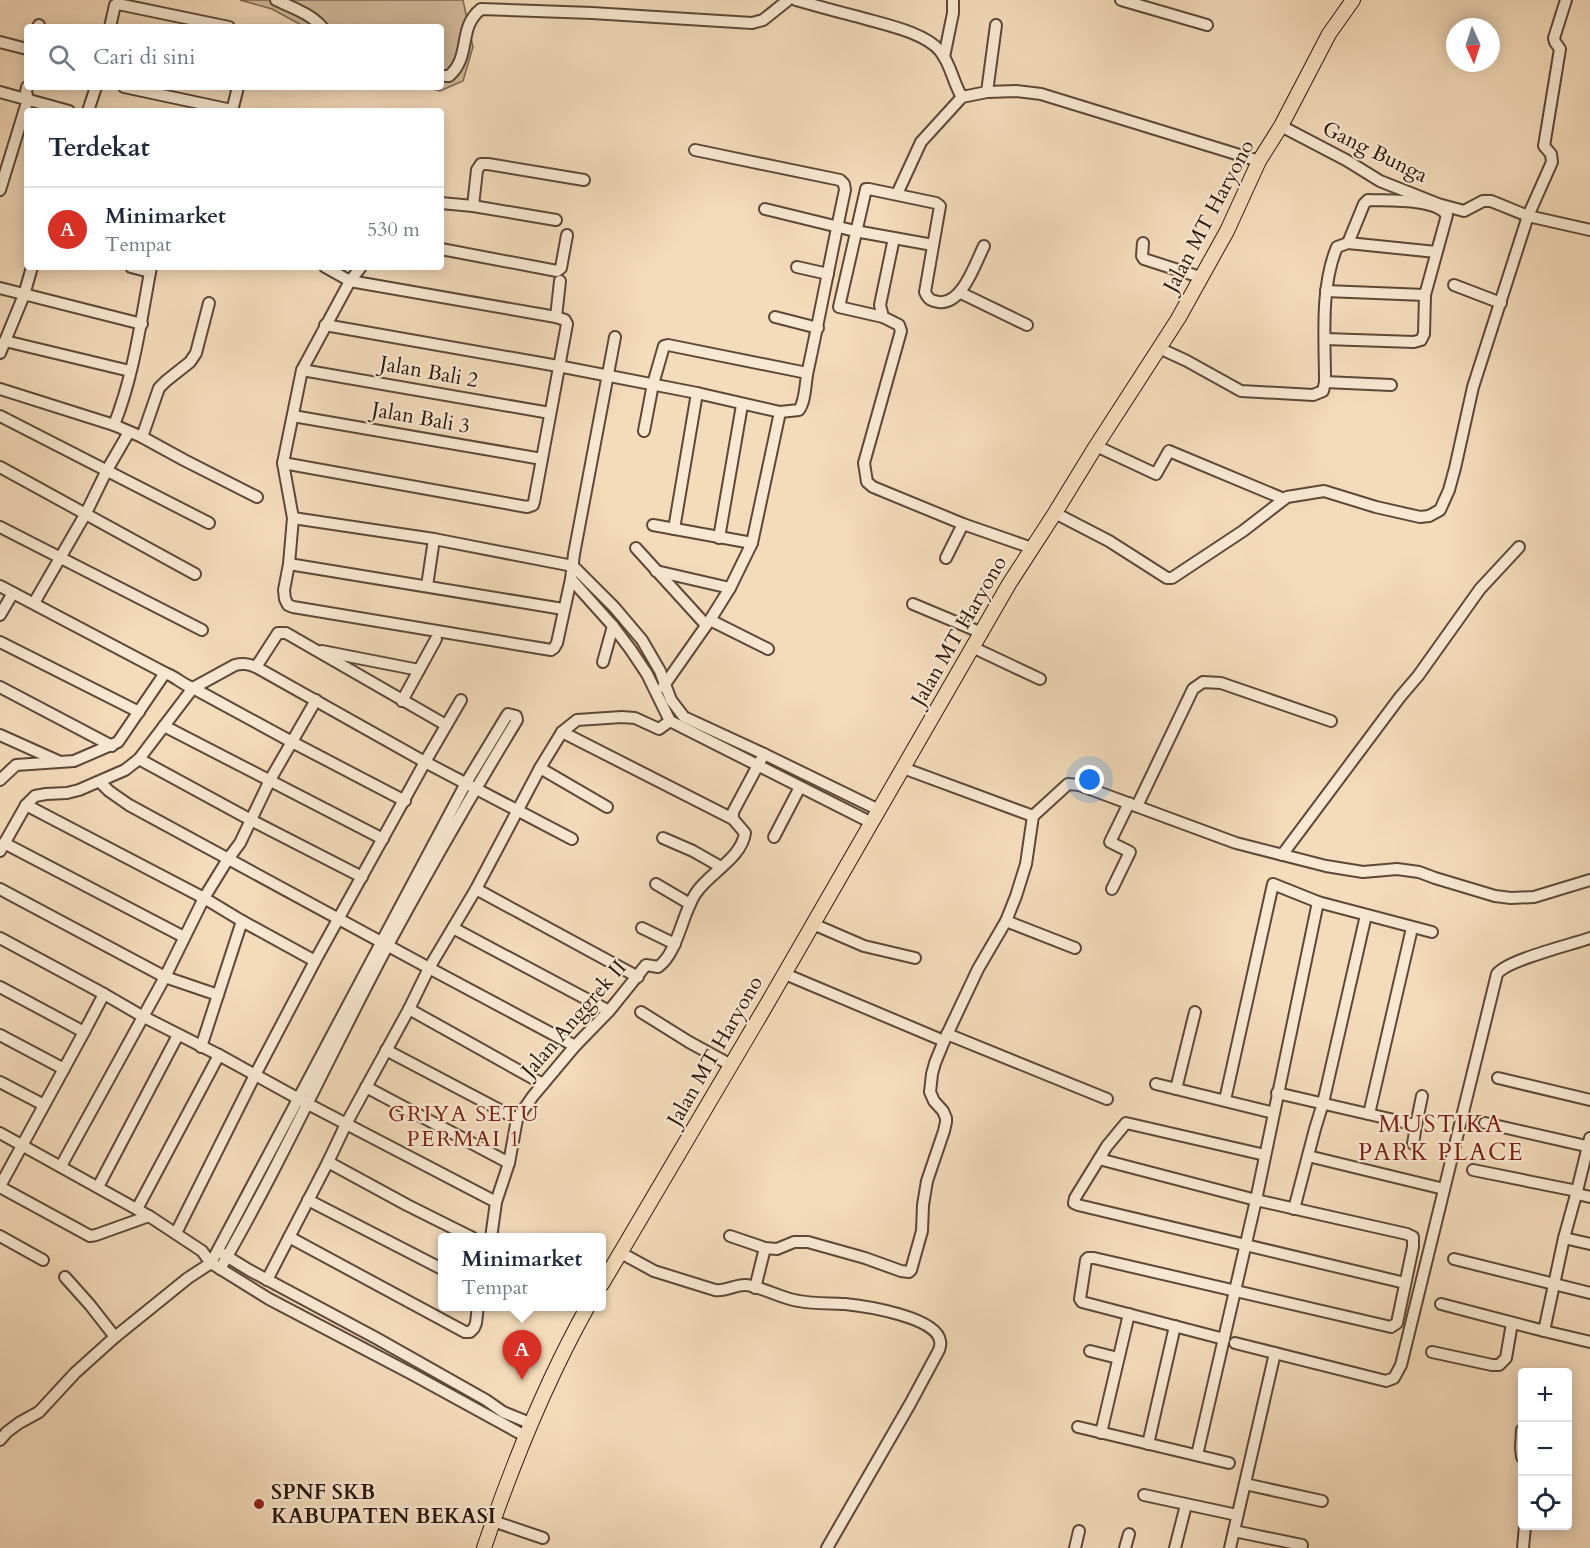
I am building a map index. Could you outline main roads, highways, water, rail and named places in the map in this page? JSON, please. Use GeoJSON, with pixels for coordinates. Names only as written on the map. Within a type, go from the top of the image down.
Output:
{"type":"FeatureCollection","features":[{"type":"Feature","properties":{"kind":"main road","name":"Jalan MT Haryono"},"geometry":{"type":"LineString","coordinates":[[606,1277],[876,817],[1009,584],[1178,319],[1227,231],[1259,161],[1281,126],[1329,34],[1353,0]]}},
{"type":"Feature","properties":{"kind":"main road"},"geometry":{"type":"LineString","coordinates":[[484,1548],[527,1429],[585,1311]]}},
{"type":"Feature","properties":{"kind":"place","name":"Minimarket"},"geometry":{"type":"Point","coordinates":[522,1380]}},
{"type":"Feature","properties":{"kind":"place","name":"SPNF SKB KABUPATEN BEKASI"},"geometry":{"type":"Point","coordinates":[259,1504]}},
{"type":"Feature","properties":{"kind":"district","name":"GRIYA SETU PERMAI 1"},"geometry":{"type":"Point","coordinates":[464,1126]}},
{"type":"Feature","properties":{"kind":"district","name":"MUSTIKA PARK PLACE"},"geometry":{"type":"Point","coordinates":[1441,1138]}}]}
